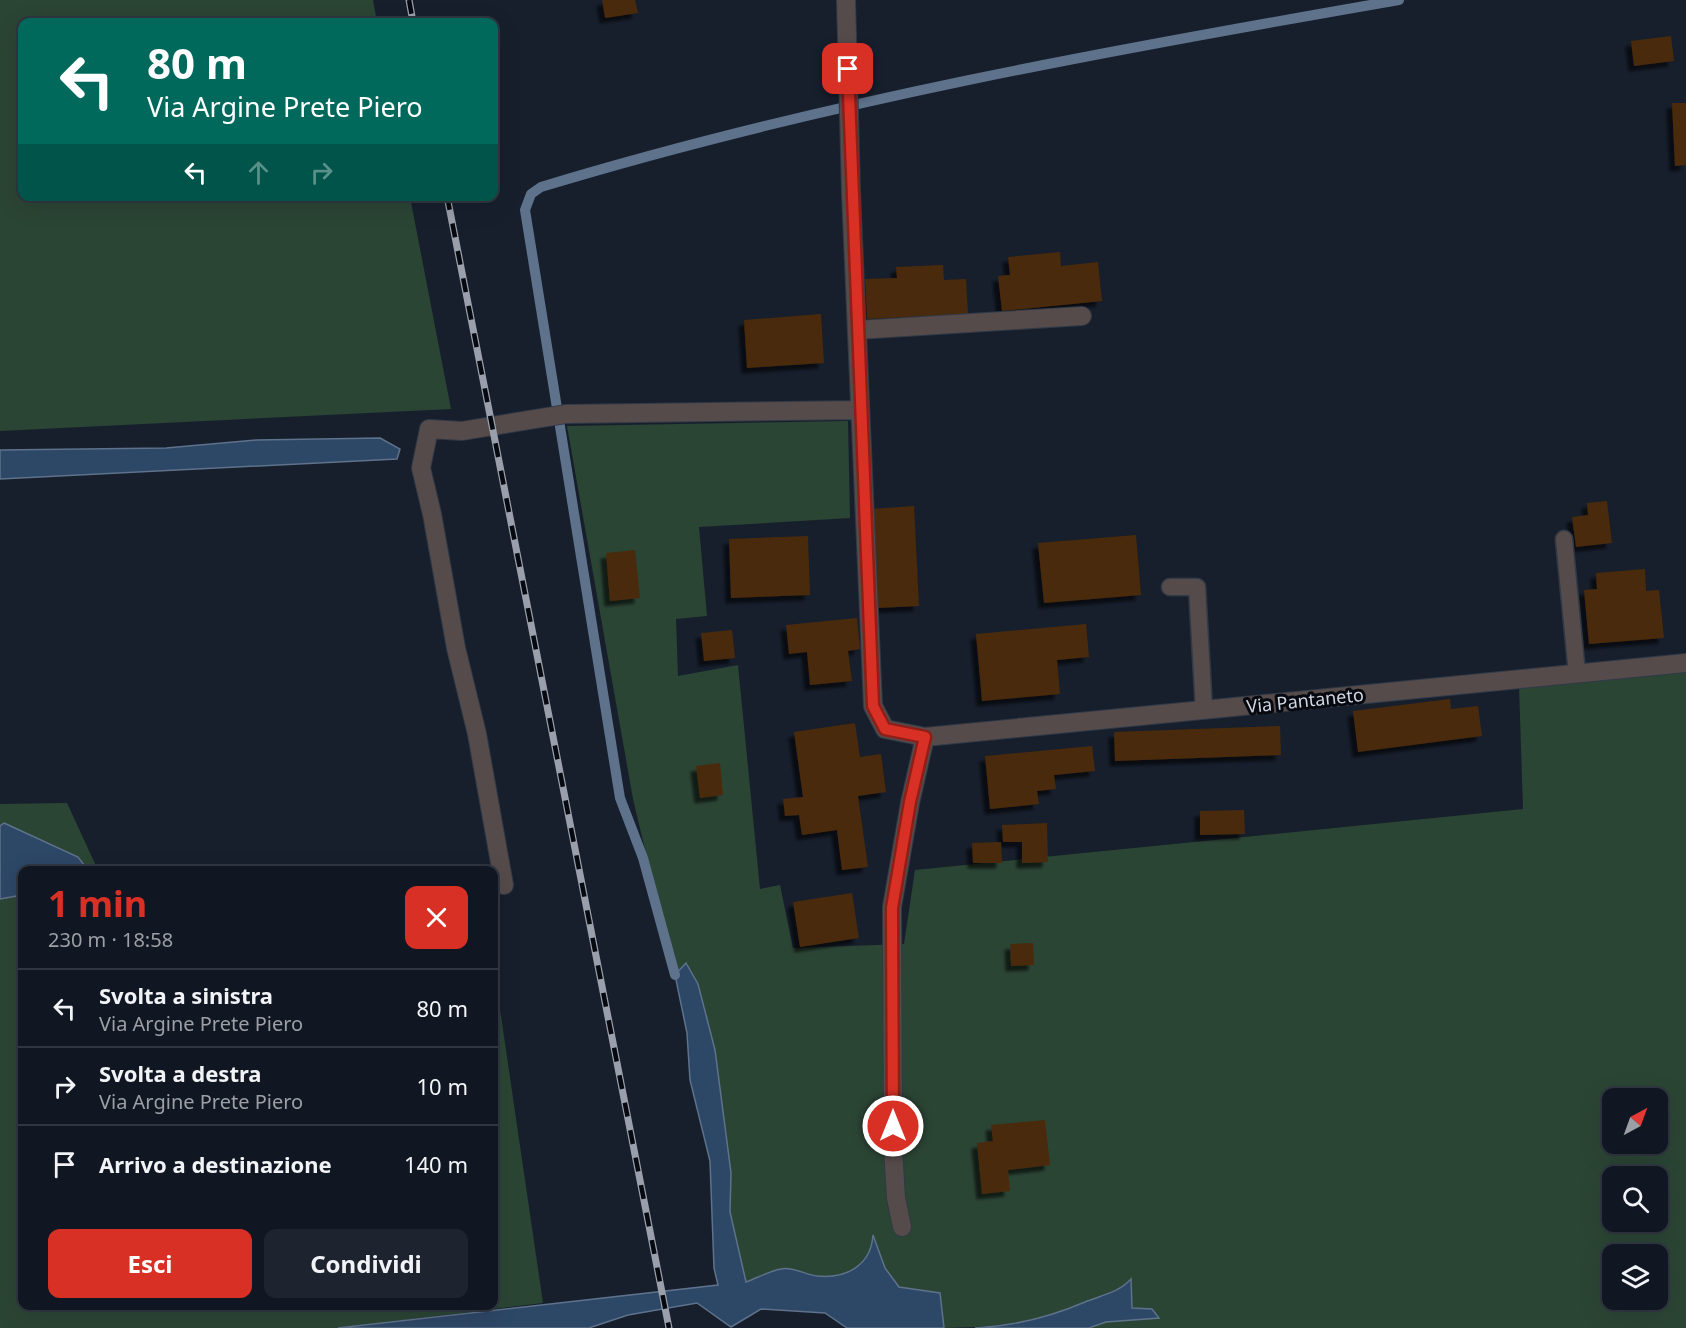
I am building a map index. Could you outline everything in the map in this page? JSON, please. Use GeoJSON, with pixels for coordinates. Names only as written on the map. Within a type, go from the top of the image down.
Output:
{"type":"FeatureCollection","features":[{"type":"Feature","properties":{"kind":"street"},"geometry":{"type":"LineString","coordinates":[[504,885],[477,734],[456,648],[432,514],[421,468],[429,429],[462,431],[566,414],[860,410],[846,0]]}},
{"type":"Feature","properties":{"kind":"street"},"geometry":{"type":"LineString","coordinates":[[857,330],[1082,316]]}},
{"type":"Feature","properties":{"kind":"street","name":"Via Pantaneto"},"geometry":{"type":"LineString","coordinates":[[860,410],[873,706],[885,729],[925,737],[1686,663]]}},
{"type":"Feature","properties":{"kind":"street"},"geometry":{"type":"LineString","coordinates":[[902,1227],[896,1198],[893,1148],[892,908],[910,802],[925,737]]}},
{"type":"Feature","properties":{"kind":"lane"},"geometry":{"type":"LineString","coordinates":[[1564,539],[1577,674]]}},
{"type":"Feature","properties":{"kind":"lane"},"geometry":{"type":"LineString","coordinates":[[1170,587],[1197,587],[1204,710]]}},
{"type":"Feature","properties":{"kind":"green space"},"geometry":{"type":"Polygon","coordinates":[[[0,0],[373,0],[376,18],[18,18],[18,201],[411,201],[451,409],[0,431],[0,0]]]}},
{"type":"Feature","properties":{"kind":"green space"},"geometry":{"type":"Polygon","coordinates":[[[848,421],[850,518],[699,527],[707,616],[676,619],[678,676],[738,665],[760,889],[780,885],[793,948],[904,944],[915,870],[1523,809],[1519,686],[1686,672],[1686,1328],[1089,1328],[1106,1322],[1159,1318],[1152,1309],[1132,1308],[1130,1279],[1120,1288],[1109,1293],[1068,1309],[1033,1319],[980,1327],[944,1328],[940,1294],[899,1287],[885,1268],[874,1237],[867,1256],[847,1273],[828,1277],[784,1268],[746,1282],[730,1212],[731,1173],[715,1050],[698,984],[686,964],[675,975],[633,799],[567,426],[848,421]]]}},
{"type":"Feature","properties":{"kind":"green space"},"geometry":{"type":"Polygon","coordinates":[[[67,803],[96,866],[18,866],[18,1310],[486,1310],[338,1328],[0,1328],[0,804],[67,803]]]}},
{"type":"Feature","properties":{"kind":"green space"},"geometry":{"type":"Polygon","coordinates":[[[498,995],[543,1303],[498,1308],[498,995]]]}},
{"type":"Feature","properties":{"kind":"water"},"geometry":{"type":"Polygon","coordinates":[[[380,438],[400,449],[397,459],[0,479],[0,450],[166,448],[256,440],[380,438]]]}},
{"type":"Feature","properties":{"kind":"water"},"geometry":{"type":"Polygon","coordinates":[[[4,823],[78,857],[85,866],[18,866],[18,896],[0,899],[0,826],[4,823]]]}},
{"type":"Feature","properties":{"kind":"water"},"geometry":{"type":"Polygon","coordinates":[[[686,963],[698,984],[715,1050],[731,1173],[730,1212],[746,1282],[785,1268],[817,1276],[847,1272],[862,1262],[868,1254],[873,1235],[885,1268],[899,1287],[940,1293],[944,1328],[847,1328],[825,1313],[761,1309],[731,1327],[697,1303],[628,1315],[589,1328],[338,1328],[718,1285],[714,1268],[710,1161],[690,1080],[687,1033],[675,975],[686,963]]]}},
{"type":"Feature","properties":{"kind":"water"},"geometry":{"type":"Polygon","coordinates":[[[1131,1279],[1132,1308],[1152,1309],[1159,1318],[1106,1322],[1089,1328],[975,1328],[1018,1323],[1059,1312],[1115,1291],[1131,1279]]]}},
{"type":"Feature","properties":{"kind":"building"},"geometry":{"type":"Polygon","coordinates":[[[602,0],[635,0],[638,13],[605,18],[602,0]]]}},
{"type":"Feature","properties":{"kind":"building"},"geometry":{"type":"Polygon","coordinates":[[[1671,36],[1674,61],[1634,66],[1631,41],[1671,36]]]}},
{"type":"Feature","properties":{"kind":"building"},"geometry":{"type":"Polygon","coordinates":[[[1672,103],[1686,103],[1686,165],[1675,166],[1672,103]]]}},
{"type":"Feature","properties":{"kind":"building"},"geometry":{"type":"Polygon","coordinates":[[[1060,252],[1061,266],[1098,262],[1102,301],[1002,311],[998,276],[1010,275],[1008,257],[1060,252]]]}},
{"type":"Feature","properties":{"kind":"building"},"geometry":{"type":"Polygon","coordinates":[[[943,265],[944,280],[966,279],[968,314],[867,319],[865,279],[897,278],[896,267],[943,265]]]}},
{"type":"Feature","properties":{"kind":"building"},"geometry":{"type":"Polygon","coordinates":[[[821,314],[824,363],[747,368],[744,320],[821,314]]]}},
{"type":"Feature","properties":{"kind":"building"},"geometry":{"type":"Polygon","coordinates":[[[1607,501],[1612,543],[1576,547],[1572,517],[1588,515],[1587,503],[1607,501]]]}},
{"type":"Feature","properties":{"kind":"building"},"geometry":{"type":"Polygon","coordinates":[[[914,506],[919,606],[877,608],[871,509],[914,506]]]}},
{"type":"Feature","properties":{"kind":"building"},"geometry":{"type":"Polygon","coordinates":[[[1136,535],[1141,595],[1044,603],[1038,543],[1136,535]]]}},
{"type":"Feature","properties":{"kind":"building"},"geometry":{"type":"Polygon","coordinates":[[[808,536],[810,595],[731,598],[729,539],[808,536]]]}},
{"type":"Feature","properties":{"kind":"building"},"geometry":{"type":"Polygon","coordinates":[[[635,550],[640,598],[610,601],[606,553],[635,550]]]}},
{"type":"Feature","properties":{"kind":"building"},"geometry":{"type":"Polygon","coordinates":[[[1645,569],[1646,591],[1659,590],[1664,638],[1589,644],[1584,590],[1597,589],[1596,573],[1645,569]]]}},
{"type":"Feature","properties":{"kind":"building"},"geometry":{"type":"Polygon","coordinates":[[[857,618],[860,649],[848,651],[852,681],[810,685],[807,652],[789,654],[786,625],[857,618]]]}},
{"type":"Feature","properties":{"kind":"building"},"geometry":{"type":"Polygon","coordinates":[[[1086,624],[1089,657],[1057,660],[1060,694],[982,701],[976,634],[1086,624]]]}},
{"type":"Feature","properties":{"kind":"building"},"geometry":{"type":"Polygon","coordinates":[[[732,630],[735,658],[704,661],[701,633],[732,630]]]}},
{"type":"Feature","properties":{"kind":"building"},"geometry":{"type":"Polygon","coordinates":[[[1450,699],[1451,709],[1478,706],[1482,736],[1358,752],[1353,711],[1450,699]]]}},
{"type":"Feature","properties":{"kind":"building"},"geometry":{"type":"Polygon","coordinates":[[[855,723],[860,757],[881,754],[886,792],[858,796],[868,867],[842,870],[837,830],[802,835],[799,815],[785,816],[783,799],[803,797],[794,732],[855,723]]]}},
{"type":"Feature","properties":{"kind":"building"},"geometry":{"type":"Polygon","coordinates":[[[1280,726],[1281,755],[1115,761],[1114,732],[1280,726]]]}},
{"type":"Feature","properties":{"kind":"building"},"geometry":{"type":"Polygon","coordinates":[[[1092,746],[1095,771],[1054,775],[1056,789],[1037,791],[1039,804],[990,809],[985,756],[1092,746]]]}},
{"type":"Feature","properties":{"kind":"building"},"geometry":{"type":"Polygon","coordinates":[[[720,763],[723,795],[700,798],[696,766],[720,763]]]}},
{"type":"Feature","properties":{"kind":"building"},"geometry":{"type":"Polygon","coordinates":[[[1244,810],[1245,834],[1200,835],[1200,811],[1244,810]]]}},
{"type":"Feature","properties":{"kind":"building"},"geometry":{"type":"Polygon","coordinates":[[[1047,823],[1048,862],[1022,863],[1022,842],[1003,842],[1002,825],[1047,823]]]}},
{"type":"Feature","properties":{"kind":"building"},"geometry":{"type":"Polygon","coordinates":[[[1001,842],[1002,863],[973,863],[972,843],[1001,842]]]}},
{"type":"Feature","properties":{"kind":"building"},"geometry":{"type":"Polygon","coordinates":[[[852,893],[859,938],[800,947],[793,902],[852,893]]]}},
{"type":"Feature","properties":{"kind":"building"},"geometry":{"type":"Polygon","coordinates":[[[1033,943],[1034,965],[1011,966],[1010,944],[1033,943]]]}},
{"type":"Feature","properties":{"kind":"building"},"geometry":{"type":"Polygon","coordinates":[[[1045,1120],[1050,1165],[1008,1170],[1010,1191],[982,1194],[977,1143],[993,1141],[991,1125],[1045,1120]]]}},
{"type":"Feature","properties":{"kind":"waterway"},"geometry":{"type":"LineString","coordinates":[[675,975],[643,858],[620,798],[525,210],[531,194],[541,187],[753,129],[967,80],[1183,38],[1399,0]]}},
{"type":"Feature","properties":{"kind":"railway"},"geometry":{"type":"LineString","coordinates":[[409,0],[412,18]]}},
{"type":"Feature","properties":{"kind":"railway"},"geometry":{"type":"LineString","coordinates":[[448,201],[669,1328]]}},
{"type":"Feature","properties":{"kind":"route"},"geometry":{"type":"LineString","coordinates":[[848,69],[851,193],[873,706],[885,729],[925,737],[910,802],[892,908],[893,1126]]}}]}
